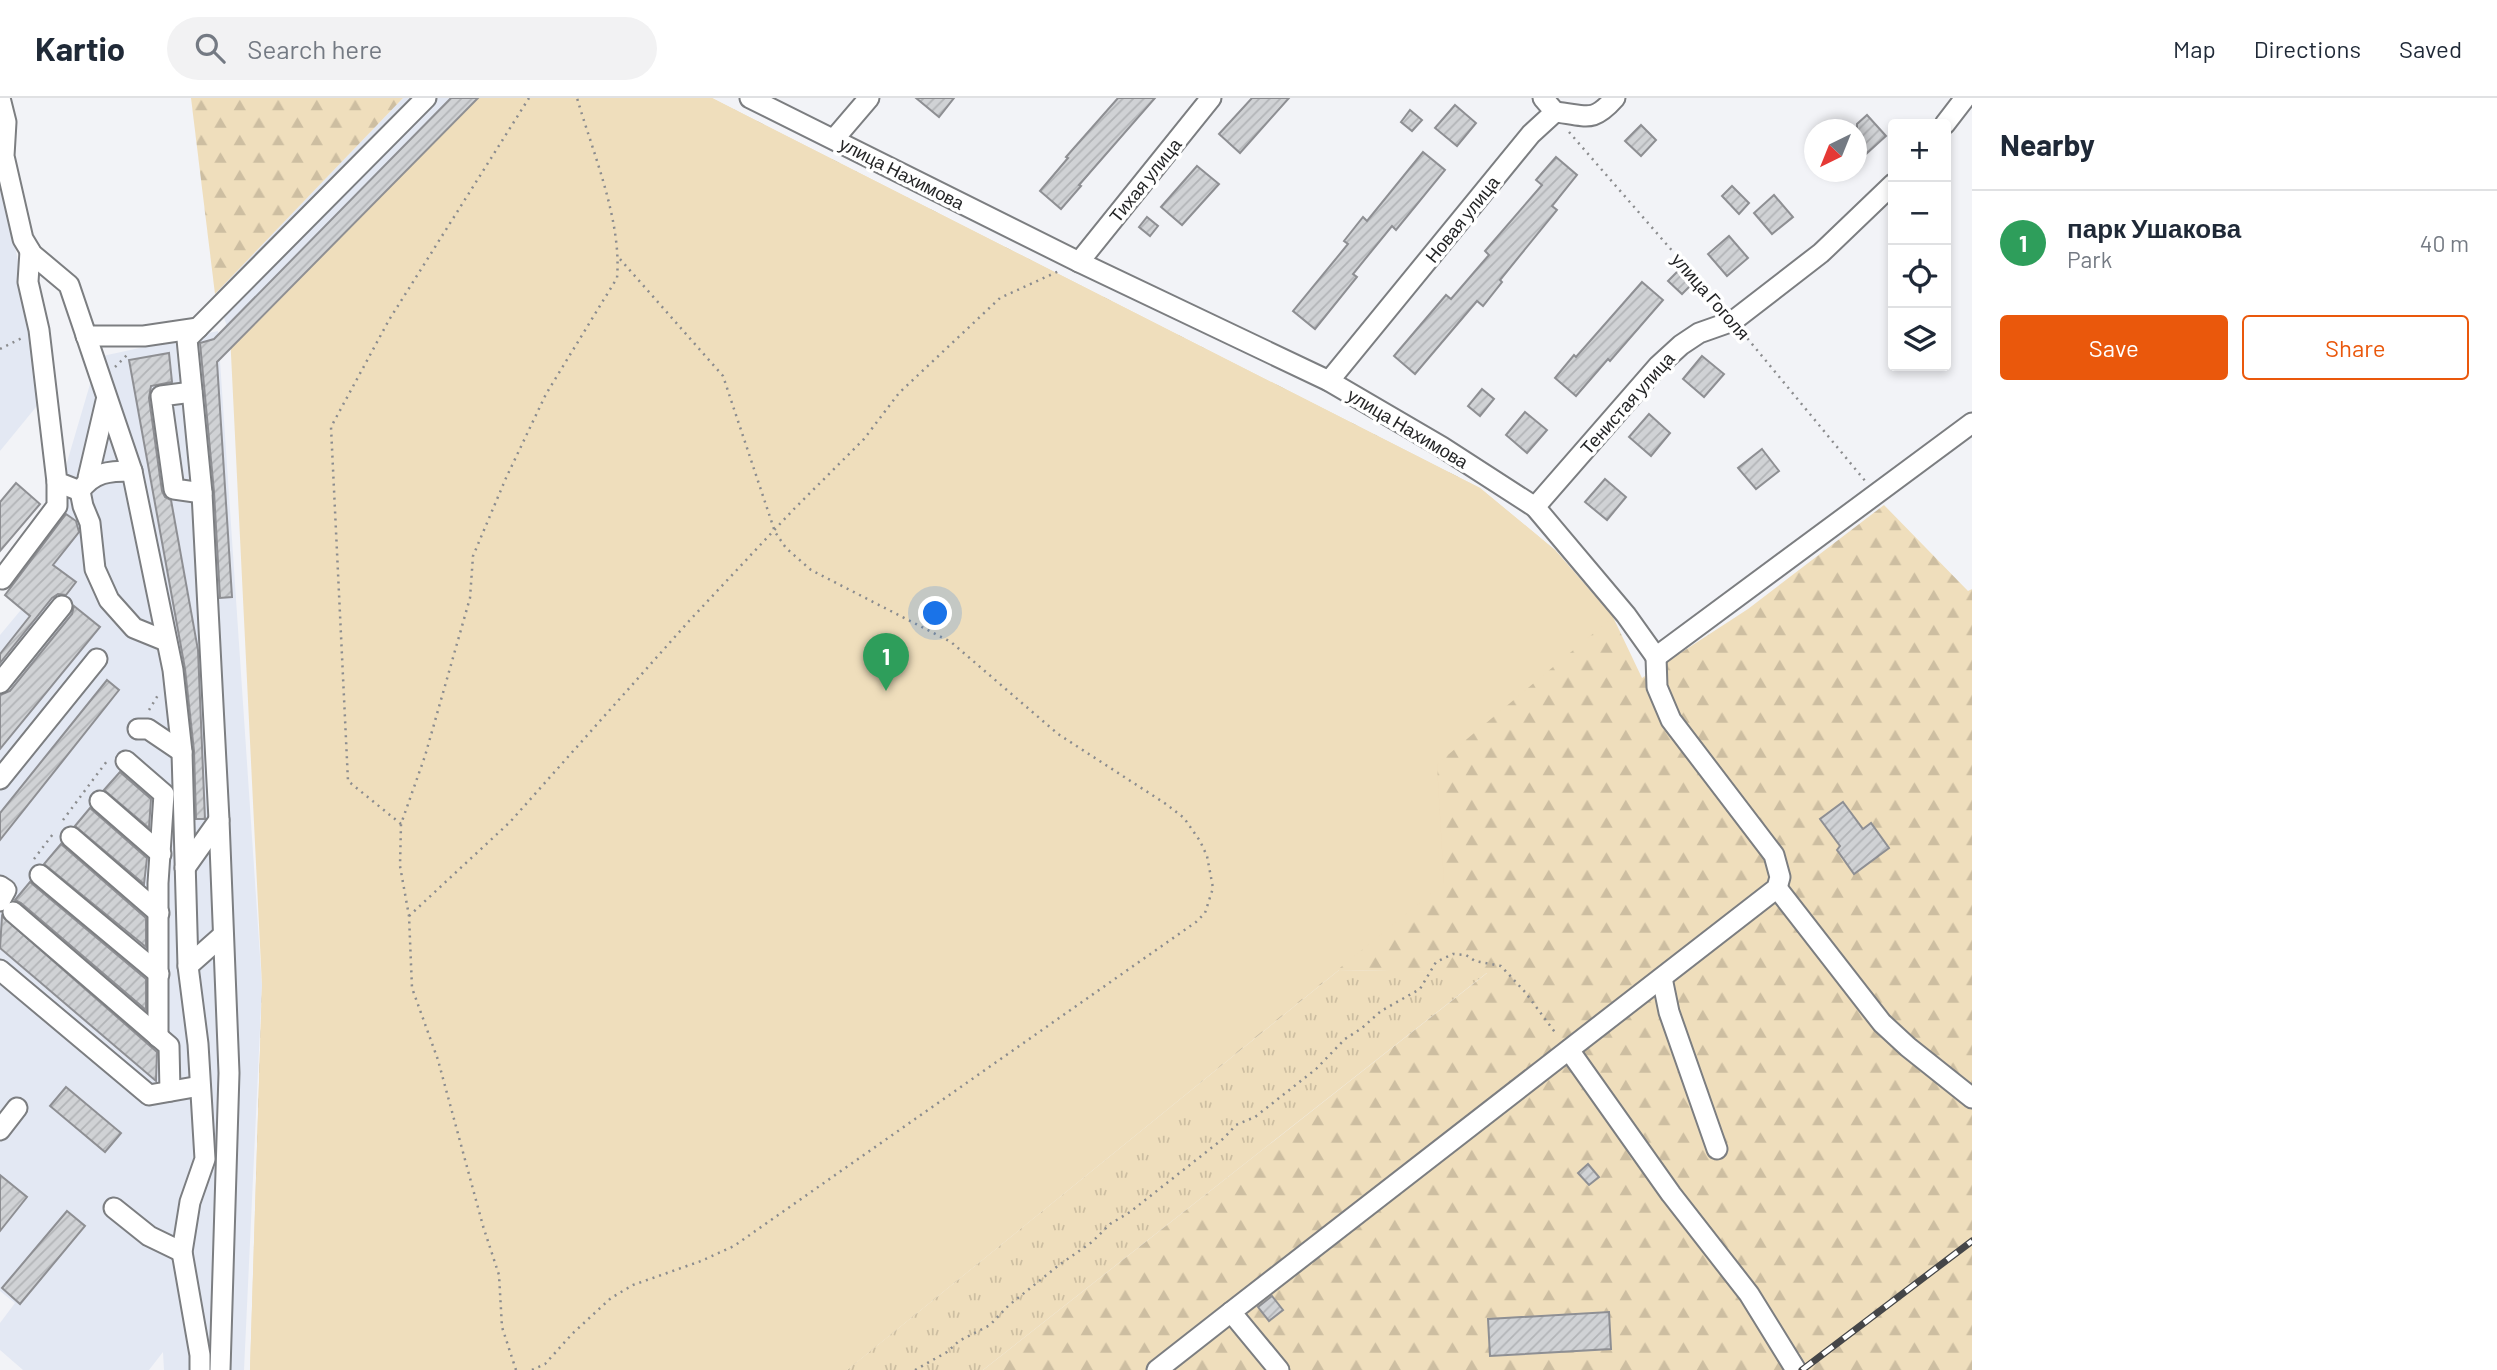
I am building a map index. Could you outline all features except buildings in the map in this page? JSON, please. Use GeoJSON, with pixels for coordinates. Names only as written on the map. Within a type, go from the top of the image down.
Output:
{"type":"FeatureCollection","features":[{"type":"Feature","properties":{"kind":"street"},"geometry":{"type":"LineString","coordinates":[[220,1370],[229,1073],[202,492],[187,339],[426,98]]}},
{"type":"Feature","properties":{"kind":"street","name":"улица Нахимова"},"geometry":{"type":"LineString","coordinates":[[750,98],[1079,262],[1329,381],[1442,447],[1535,506],[1626,615],[1656,657]]}},
{"type":"Feature","properties":{"kind":"street"},"geometry":{"type":"LineString","coordinates":[[834,139],[869,98]]}},
{"type":"Feature","properties":{"kind":"street","name":"Тихая улица"},"geometry":{"type":"LineString","coordinates":[[1079,262],[1211,98]]}},
{"type":"Feature","properties":{"kind":"street"},"geometry":{"type":"LineString","coordinates":[[1549,105],[1591,117],[1602,113],[1615,98]]}},
{"type":"Feature","properties":{"kind":"street"},"geometry":{"type":"LineString","coordinates":[[1949,119],[1965,98]]}},
{"type":"Feature","properties":{"kind":"street"},"geometry":{"type":"LineString","coordinates":[[0,99],[6,122],[3,134],[4,156],[23,239],[30,251],[69,285],[103,392],[132,471],[173,670],[182,752],[188,966],[198,1044],[205,1159],[190,1202],[183,1252],[200,1355],[200,1370]]}},
{"type":"Feature","properties":{"kind":"street","name":"Новая улица"},"geometry":{"type":"LineString","coordinates":[[1329,381],[1531,134],[1549,105]]}},
{"type":"Feature","properties":{"kind":"street","name":"Тенистая улица"},"geometry":{"type":"LineString","coordinates":[[1535,506],[1665,359],[1699,333],[1732,321],[1821,253],[1888,189]]}},
{"type":"Feature","properties":{"kind":"street"},"geometry":{"type":"LineString","coordinates":[[2,579],[57,506],[57,482],[39,330],[28,282],[30,251]]}},
{"type":"Feature","properties":{"kind":"street"},"geometry":{"type":"LineString","coordinates":[[86,337],[144,336],[198,328]]}},
{"type":"Feature","properties":{"kind":"street"},"geometry":{"type":"LineString","coordinates":[[103,392],[84,485],[95,569],[109,600],[134,628],[166,641]]}},
{"type":"Feature","properties":{"kind":"street"},"geometry":{"type":"LineString","coordinates":[[192,392],[162,396],[174,489],[202,492]]}},
{"type":"Feature","properties":{"kind":"street"},"geometry":{"type":"LineString","coordinates":[[1157,1370],[1777,888],[1780,877],[1774,855],[1671,720],[1657,687],[1656,657],[1972,423]]}},
{"type":"Feature","properties":{"kind":"street"},"geometry":{"type":"LineString","coordinates":[[57,482],[84,485],[109,471],[132,471]]}},
{"type":"Feature","properties":{"kind":"street"},"geometry":{"type":"LineString","coordinates":[[0,683],[62,606]]}},
{"type":"Feature","properties":{"kind":"street"},"geometry":{"type":"LineString","coordinates":[[0,779],[97,659]]}},
{"type":"Feature","properties":{"kind":"street"},"geometry":{"type":"LineString","coordinates":[[138,729],[148,729],[182,752]]}},
{"type":"Feature","properties":{"kind":"street"},"geometry":{"type":"LineString","coordinates":[[117,761],[164,793],[158,883],[158,1037]]}},
{"type":"Feature","properties":{"kind":"street"},"geometry":{"type":"LineString","coordinates":[[100,800],[161,854]]}},
{"type":"Feature","properties":{"kind":"street"},"geometry":{"type":"LineString","coordinates":[[184,868],[219,820]]}},
{"type":"Feature","properties":{"kind":"street"},"geometry":{"type":"LineString","coordinates":[[71,837],[159,913]]}},
{"type":"Feature","properties":{"kind":"street"},"geometry":{"type":"LineString","coordinates":[[37,867],[159,974]]}},
{"type":"Feature","properties":{"kind":"street"},"geometry":{"type":"LineString","coordinates":[[0,886],[6,890],[6,906],[169,1046],[170,1091]]}},
{"type":"Feature","properties":{"kind":"street"},"geometry":{"type":"LineString","coordinates":[[1777,888],[1882,1023],[1972,1098]]}},
{"type":"Feature","properties":{"kind":"street"},"geometry":{"type":"LineString","coordinates":[[188,966],[223,935]]}},
{"type":"Feature","properties":{"kind":"street"},"geometry":{"type":"LineString","coordinates":[[0,970],[149,1095],[200,1086]]}},
{"type":"Feature","properties":{"kind":"street"},"geometry":{"type":"LineString","coordinates":[[1662,978],[1669,1012],[1717,1149]]}},
{"type":"Feature","properties":{"kind":"street"},"geometry":{"type":"LineString","coordinates":[[198,1044],[227,1018]]}},
{"type":"Feature","properties":{"kind":"street"},"geometry":{"type":"LineString","coordinates":[[1569,1050],[1671,1194],[1749,1294],[1796,1370]]}},
{"type":"Feature","properties":{"kind":"street"},"geometry":{"type":"LineString","coordinates":[[0,1130],[17,1108]]}},
{"type":"Feature","properties":{"kind":"street"},"geometry":{"type":"LineString","coordinates":[[114,1208],[149,1236],[183,1252]]}},
{"type":"Feature","properties":{"kind":"street"},"geometry":{"type":"LineString","coordinates":[[1231,1312],[1279,1370]]}},
{"type":"Feature","properties":{"kind":"path"},"geometry":{"type":"LineString","coordinates":[[401,824],[348,781],[331,428],[389,320],[529,98]]}},
{"type":"Feature","properties":{"kind":"path"},"geometry":{"type":"LineString","coordinates":[[516,1370],[502,1327],[499,1275],[438,1060],[412,988],[409,916],[400,866],[401,824],[425,756],[470,598],[473,556],[546,394],[617,278],[619,258],[614,222],[577,98]]}},
{"type":"Feature","properties":{"kind":"path","name":"улица Гоголя"},"geometry":{"type":"LineString","coordinates":[[1549,105],[1580,147],[1732,321],[1877,495]]}},
{"type":"Feature","properties":{"kind":"path"},"geometry":{"type":"LineString","coordinates":[[532,1370],[545,1364],[611,1298],[633,1284],[701,1261],[734,1246],[1196,922],[1205,913],[1213,888],[1207,856],[1184,818],[1058,734],[951,642],[811,570],[786,548],[775,532],[723,376],[619,258]]}},
{"type":"Feature","properties":{"kind":"path"},"geometry":{"type":"LineString","coordinates":[[409,916],[510,822],[689,621],[864,439],[899,393],[1000,298],[1079,262]]}},
{"type":"Feature","properties":{"kind":"path"},"geometry":{"type":"LineString","coordinates":[[103,392],[144,336]]}},
{"type":"Feature","properties":{"kind":"path"},"geometry":{"type":"LineString","coordinates":[[138,729],[173,670]]}},
{"type":"Feature","properties":{"kind":"path"},"geometry":{"type":"LineString","coordinates":[[37,867],[117,761]]}},
{"type":"Feature","properties":{"kind":"path"},"geometry":{"type":"LineString","coordinates":[[915,1370],[947,1352],[959,1341],[990,1325],[1008,1306],[1092,1242],[1110,1224],[1130,1212],[1224,1138],[1236,1125],[1255,1117],[1309,1075],[1345,1039],[1381,1010],[1420,989],[1436,962],[1453,954],[1466,955],[1475,961],[1501,966],[1525,992],[1569,1050]]}},
{"type":"Feature","properties":{"kind":"shaded area"},"geometry":{"type":"Polygon","coordinates":[[[403,98],[472,98],[230,334],[215,294],[403,98]]]}},
{"type":"Feature","properties":{"kind":"shaded area"},"geometry":{"type":"Polygon","coordinates":[[[0,172],[45,396],[0,451],[0,172]]]}},
{"type":"Feature","properties":{"kind":"shaded area"},"geometry":{"type":"Polygon","coordinates":[[[218,331],[262,986],[244,1370],[164,1370],[163,1352],[149,1370],[23,1370],[0,1350],[0,1323],[15,1303],[0,1291],[0,635],[25,605],[98,357],[218,331]]]}},
{"type":"Feature","properties":{"kind":"green space"},"geometry":{"type":"Polygon","coordinates":[[[191,98],[403,98],[215,294],[191,98]]]}},
{"type":"Feature","properties":{"kind":"green space"},"geometry":{"type":"Polygon","coordinates":[[[472,98],[712,98],[1480,488],[1555,550],[1613,617],[1437,764],[1444,883],[847,1370],[250,1370],[262,986],[230,334],[472,98]]]}},
{"type":"Feature","properties":{"kind":"green space"},"geometry":{"type":"Polygon","coordinates":[[[712,98],[1480,488],[1555,550],[1613,617],[1642,678],[1748,609],[1884,505],[1968,591],[1972,589],[1972,1370],[983,1370],[1487,973],[1339,970],[847,1370],[250,1370],[262,986],[712,98]]]}},
{"type":"Feature","properties":{"kind":"green space"},"geometry":{"type":"Polygon","coordinates":[[[1339,970],[1488,972],[983,1370],[847,1370],[1339,970]]]}},
{"type":"Feature","properties":{"kind":"railway"},"geometry":{"type":"LineString","coordinates":[[1802,1370],[1972,1241]]}},
{"type":"Feature","properties":{"kind":"place","name":"парк Ушакова"},"geometry":{"type":"Point","coordinates":[886,691]}}]}
